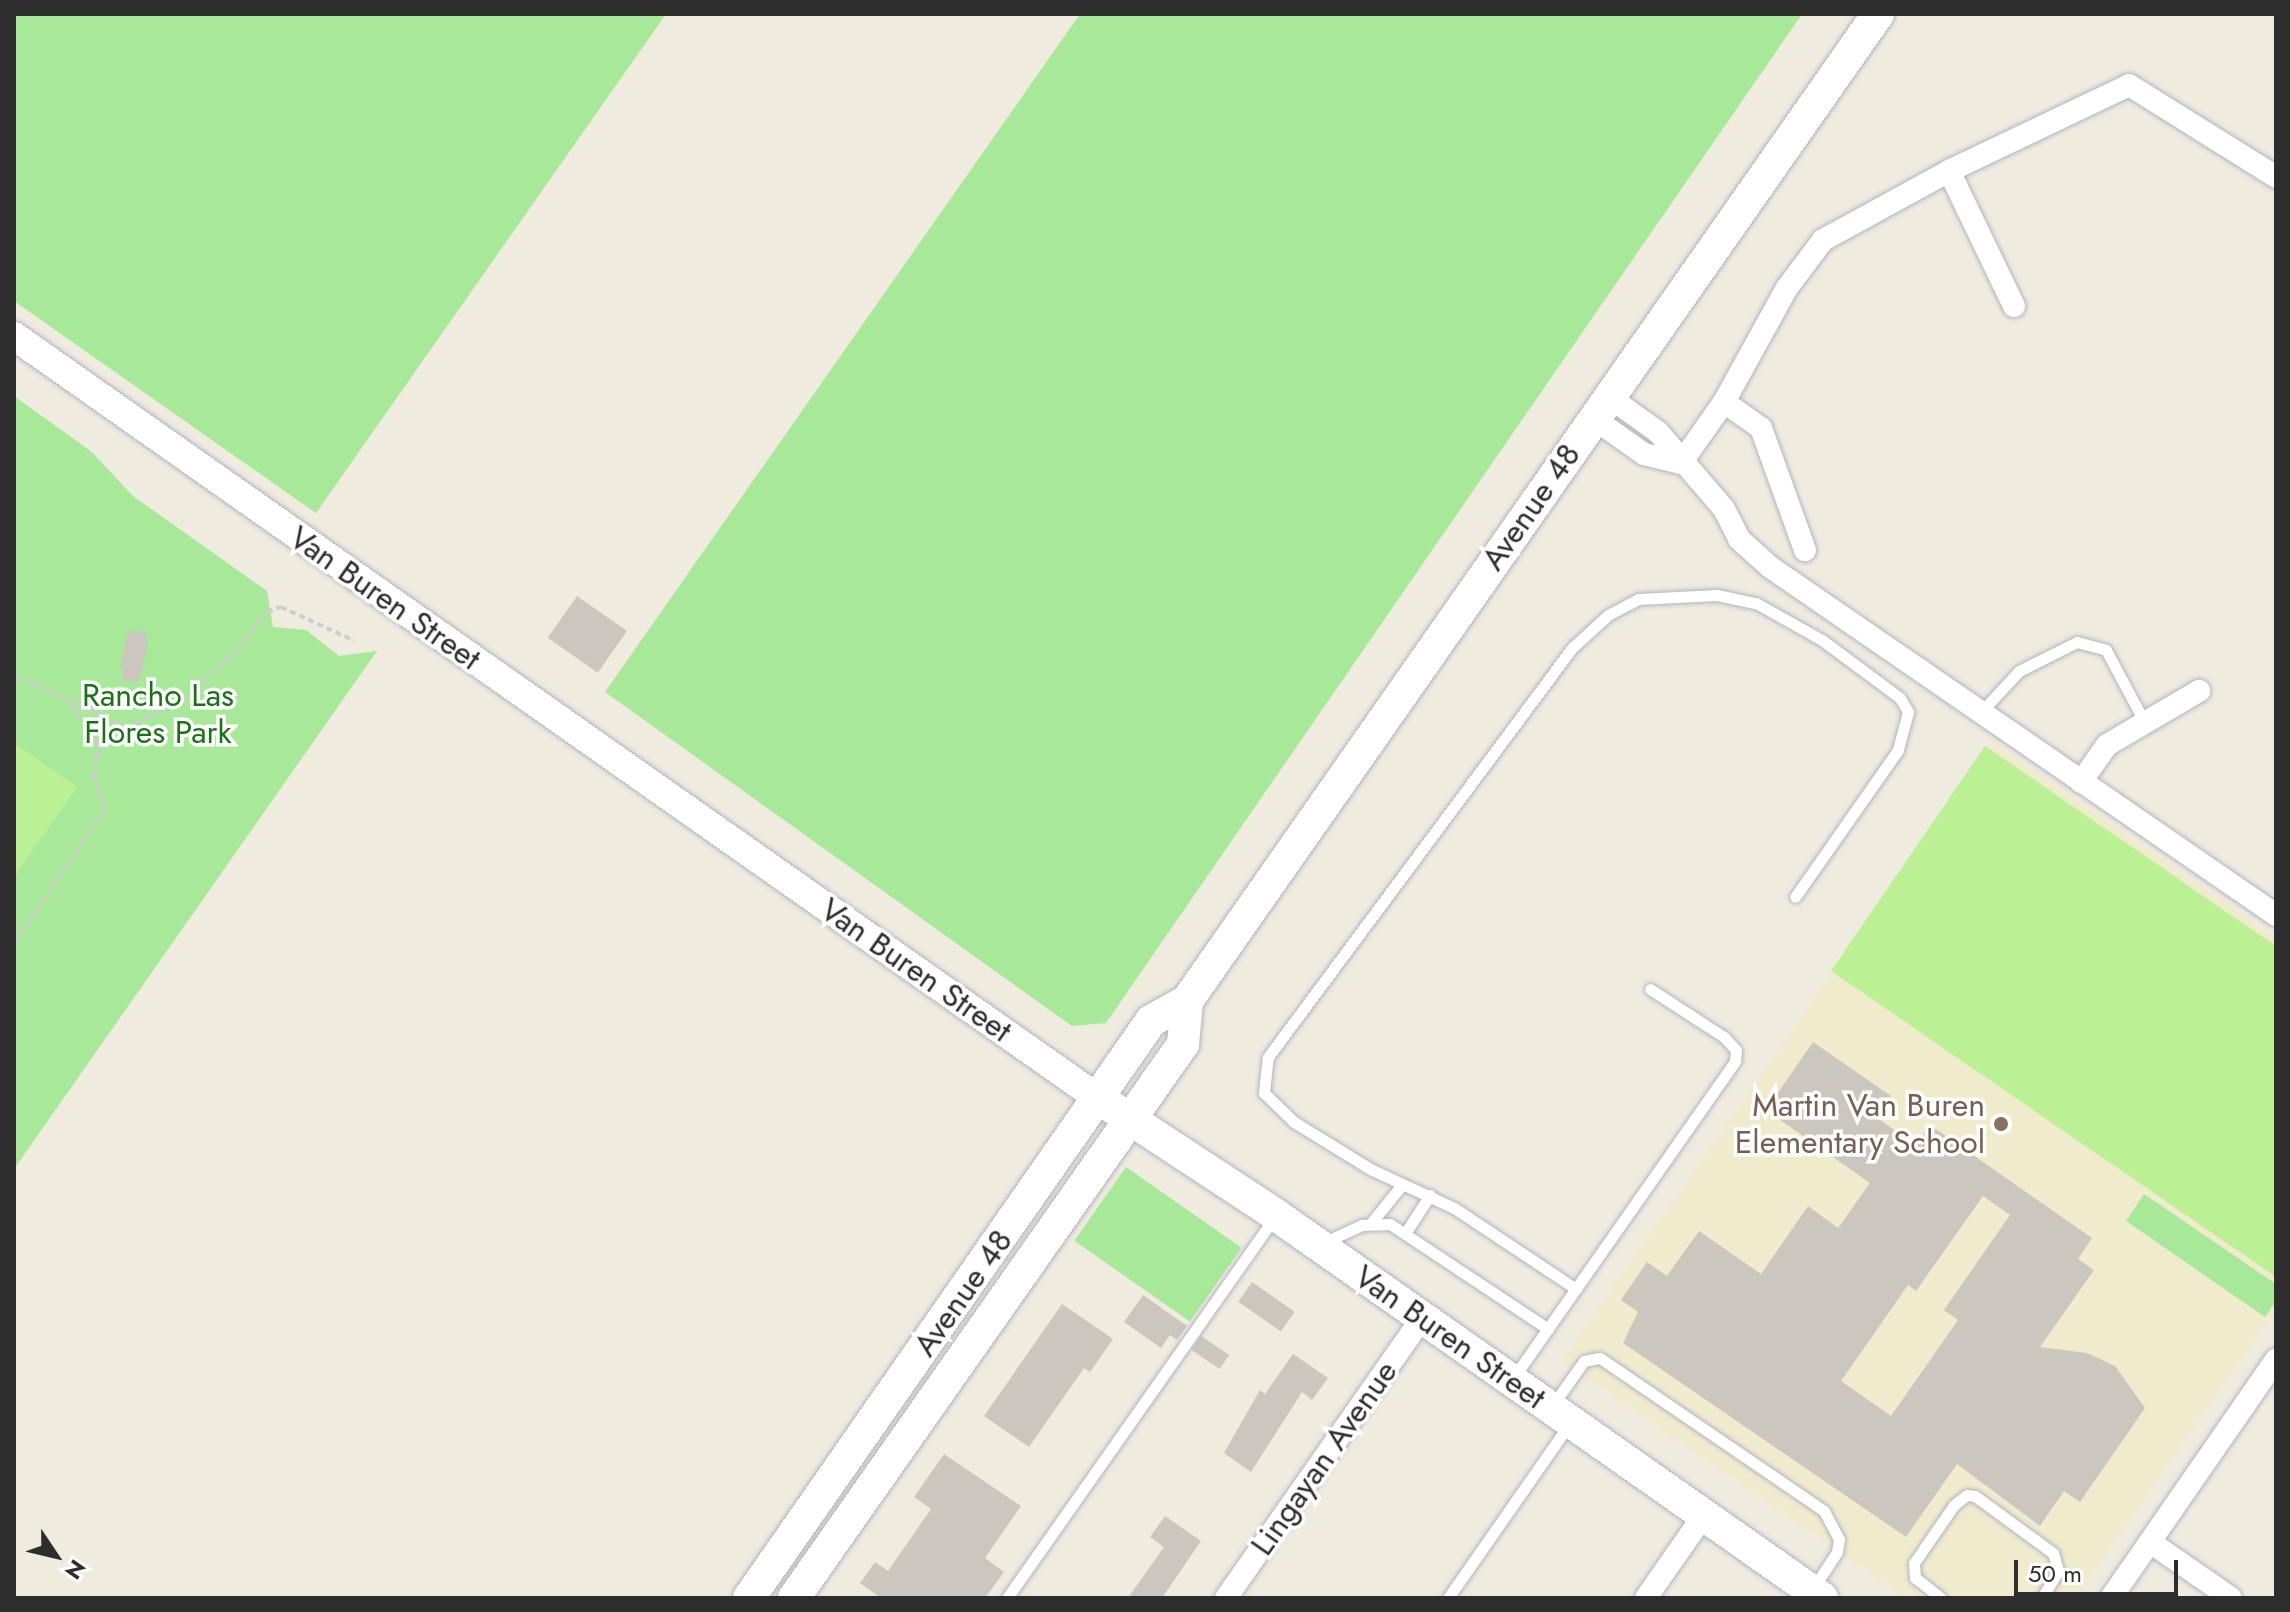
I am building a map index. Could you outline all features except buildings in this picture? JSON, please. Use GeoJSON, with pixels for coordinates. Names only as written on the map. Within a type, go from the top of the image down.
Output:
{"type":"FeatureCollection","features":[{"type":"Feature","properties":{"kind":"main road","name":"Avenue 48"},"geometry":{"type":"LineString","coordinates":[[749,1598],[1151,1021],[1187,1001],[1878,14]]}},
{"type":"Feature","properties":{"kind":"main road","name":"Avenue 48"},"geometry":{"type":"LineString","coordinates":[[794,1598],[1183,1044],[1187,1001]]}},
{"type":"Feature","properties":{"kind":"main road","name":"Van Buren Street"},"geometry":{"type":"LineString","coordinates":[[1098,1098],[1276,1215],[1817,1594]]}},
{"type":"Feature","properties":{"kind":"street"},"geometry":{"type":"LineString","coordinates":[[1681,463],[1724,402],[1787,288],[1823,240],[1949,171],[2129,85],[2276,177]]}},
{"type":"Feature","properties":{"kind":"street"},"geometry":{"type":"LineString","coordinates":[[1949,171],[2014,306]]}},
{"type":"Feature","properties":{"kind":"street","name":"Van Buren Street"},"geometry":{"type":"LineString","coordinates":[[14,336],[1098,1098]]}},
{"type":"Feature","properties":{"kind":"street"},"geometry":{"type":"LineString","coordinates":[[1724,402],[1761,428],[1805,550]]}},
{"type":"Feature","properties":{"kind":"street"},"geometry":{"type":"LineString","coordinates":[[1601,408],[1658,432],[1681,463],[1724,509],[1739,539],[1770,567],[2276,915]]}},
{"type":"Feature","properties":{"kind":"street"},"geometry":{"type":"LineString","coordinates":[[2081,782],[2107,745],[2199,691]]}},
{"type":"Feature","properties":{"kind":"street","name":"Lingayan Avenue"},"geometry":{"type":"LineString","coordinates":[[1226,1598],[1422,1318]]}},
{"type":"Feature","properties":{"kind":"street"},"geometry":{"type":"LineString","coordinates":[[2111,1598],[2276,1360]]}},
{"type":"Feature","properties":{"kind":"street"},"geometry":{"type":"LineString","coordinates":[[1646,1598],[1704,1515]]}},
{"type":"Feature","properties":{"kind":"street"},"geometry":{"type":"LineString","coordinates":[[2150,1542],[2231,1598]]}},
{"type":"Feature","properties":{"kind":"lane"},"geometry":{"type":"LineString","coordinates":[[1576,1289],[1430,1195],[1401,1186],[1275,1108],[1264,1093],[1268,1057],[1572,648],[1608,615],[1638,599],[1678,594],[1717,595],[1756,603],[1798,624],[1900,698],[1908,723],[1898,750],[1795,897]]}},
{"type":"Feature","properties":{"kind":"lane"},"geometry":{"type":"LineString","coordinates":[[1980,713],[2019,671],[2077,642],[2106,650],[2145,723]]}},
{"type":"Feature","properties":{"kind":"lane"},"geometry":{"type":"LineString","coordinates":[[1512,1381],[1735,1061],[1736,1050],[1724,1037],[1650,989]]}},
{"type":"Feature","properties":{"kind":"lane"},"geometry":{"type":"LineString","coordinates":[[1371,1223],[1401,1186]]}},
{"type":"Feature","properties":{"kind":"lane"},"geometry":{"type":"LineString","coordinates":[[1406,1232],[1430,1195]]}},
{"type":"Feature","properties":{"kind":"lane"},"geometry":{"type":"LineString","coordinates":[[1007,1598],[1276,1215]]}},
{"type":"Feature","properties":{"kind":"lane"},"geometry":{"type":"LineString","coordinates":[[1318,1245],[1371,1223],[1390,1224],[1548,1329]]}},
{"type":"Feature","properties":{"kind":"lane"},"geometry":{"type":"LineString","coordinates":[[1448,1598],[1561,1415],[1584,1361],[1600,1358],[1824,1511],[1836,1529],[1837,1552],[1817,1594]]}},
{"type":"Feature","properties":{"kind":"lane"},"geometry":{"type":"LineString","coordinates":[[1941,1598],[1915,1578],[1914,1563],[1954,1505],[1975,1496],[2053,1553],[2058,1571],[2042,1598]]}},
{"type":"Feature","properties":{"kind":"path"},"geometry":{"type":"LineString","coordinates":[[97,757],[107,740],[126,727],[182,702],[239,648],[267,612],[281,607],[355,641]]}},
{"type":"Feature","properties":{"kind":"path"},"geometry":{"type":"LineString","coordinates":[[14,675],[126,727]]}},
{"type":"Feature","properties":{"kind":"path"},"geometry":{"type":"LineString","coordinates":[[14,943],[105,810],[95,783],[97,757],[94,734],[68,700]]}},
{"type":"Feature","properties":{"kind":"shaded area","name":"Martin Van Buren Elementary School"},"geometry":{"type":"Polygon","coordinates":[[[1993,742],[2276,938],[2276,1310],[2076,1598],[1905,1598],[1561,1361],[1993,742]]]}},
{"type":"Feature","properties":{"kind":"green space"},"geometry":{"type":"Polygon","coordinates":[[[14,14],[666,14],[316,513],[14,301],[14,14]]]}},
{"type":"Feature","properties":{"kind":"green space"},"geometry":{"type":"Polygon","coordinates":[[[1080,14],[1802,14],[1106,1023],[1072,1026],[605,692],[1080,14]]]}},
{"type":"Feature","properties":{"kind":"green space","name":"Rancho Las Flores Park"},"geometry":{"type":"Polygon","coordinates":[[[14,396],[92,452],[133,496],[267,591],[273,627],[306,630],[339,656],[377,651],[14,1169],[14,396]]]}},
{"type":"Feature","properties":{"kind":"green space"},"geometry":{"type":"Polygon","coordinates":[[[14,743],[77,787],[14,877],[14,743]]]}},
{"type":"Feature","properties":{"kind":"green space"},"geometry":{"type":"Polygon","coordinates":[[[1985,746],[2276,946],[2276,1277],[1831,971],[1985,746]]]}},
{"type":"Feature","properties":{"kind":"green space"},"geometry":{"type":"Polygon","coordinates":[[[1126,1167],[1242,1248],[1190,1322],[1074,1241],[1126,1167]]]}},
{"type":"Feature","properties":{"kind":"green space"},"geometry":{"type":"Polygon","coordinates":[[[2144,1194],[2276,1284],[2276,1301],[2265,1317],[2126,1221],[2144,1194]]]}},
{"type":"Feature","properties":{"kind":"place","name":"Martin Van Buren Elementary School"},"geometry":{"type":"Point","coordinates":[2001,1124]}}]}
